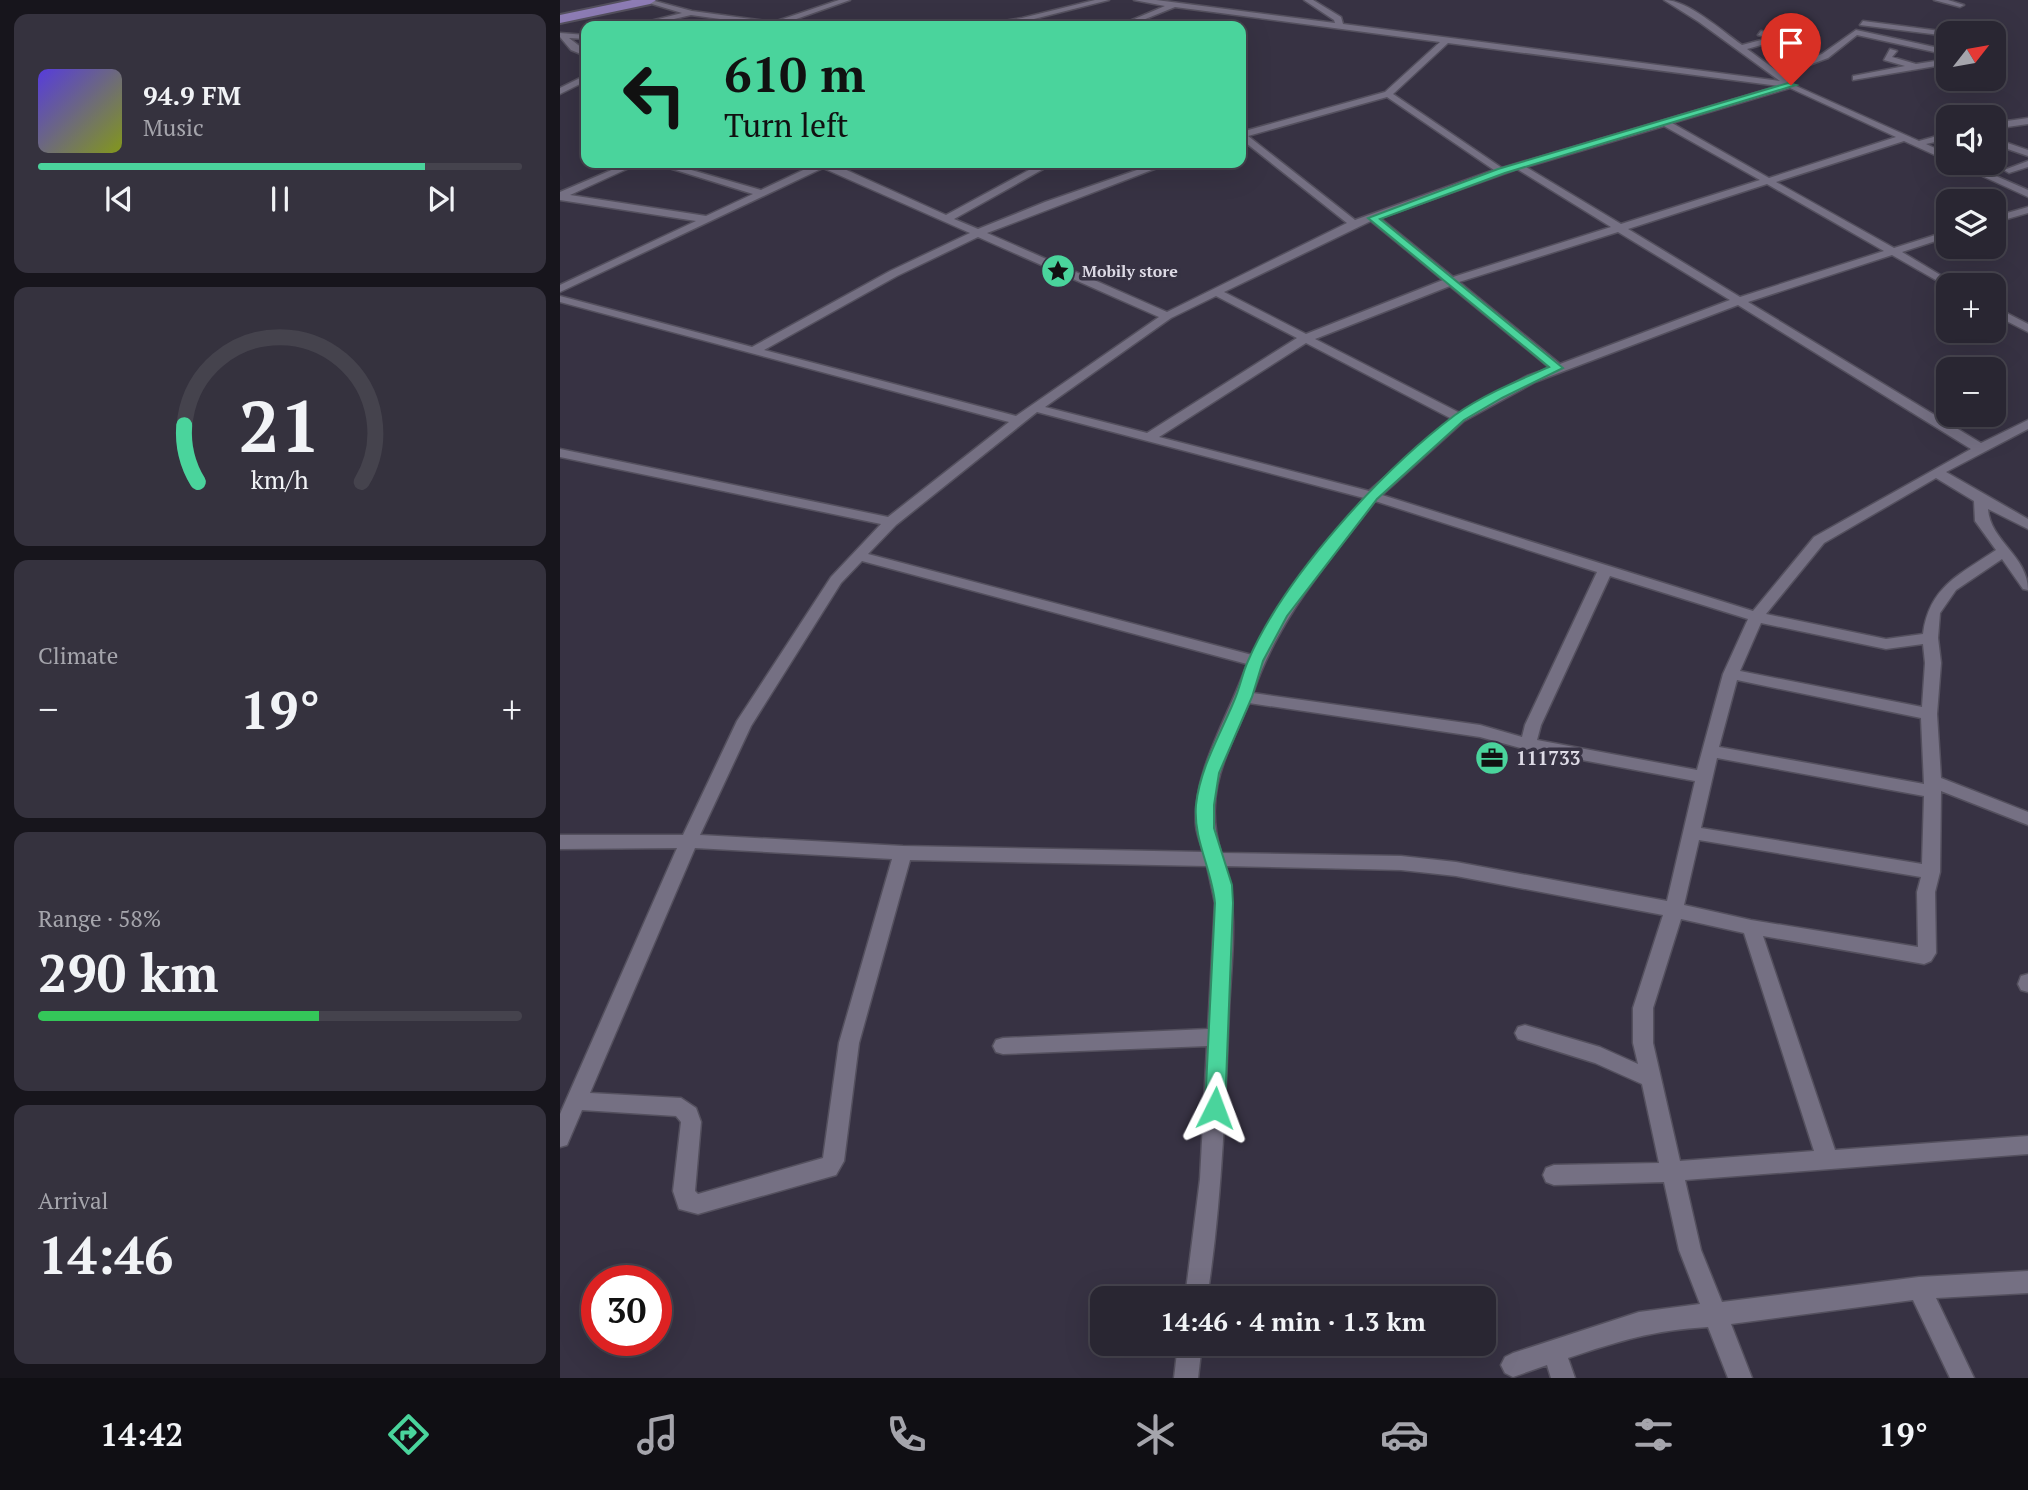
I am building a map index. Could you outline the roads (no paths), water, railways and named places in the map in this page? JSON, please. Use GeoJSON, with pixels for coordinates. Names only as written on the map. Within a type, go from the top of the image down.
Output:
{"type":"FeatureCollection","features":[{"type":"Feature","properties":{"kind":"highway"},"geometry":{"type":"LineString","coordinates":[[560,19],[648,0]]}},
{"type":"Feature","properties":{"kind":"street"},"geometry":{"type":"LineString","coordinates":[[648,0],[692,13],[753,21]]}},
{"type":"Feature","properties":{"kind":"street"},"geometry":{"type":"LineString","coordinates":[[785,21],[846,0]]}},
{"type":"Feature","properties":{"kind":"street"},"geometry":{"type":"LineString","coordinates":[[1014,21],[1105,0]]}},
{"type":"Feature","properties":{"kind":"street"},"geometry":{"type":"LineString","coordinates":[[1138,0],[1791,85]]}},
{"type":"Feature","properties":{"kind":"street"},"geometry":{"type":"LineString","coordinates":[[1308,0],[1338,19],[1339,27]]}},
{"type":"Feature","properties":{"kind":"street"},"geometry":{"type":"LineString","coordinates":[[1668,0],[1702,20],[1791,85],[1936,153]]}},
{"type":"Feature","properties":{"kind":"street"},"geometry":{"type":"LineString","coordinates":[[1938,0],[1960,5],[1954,0]]}},
{"type":"Feature","properties":{"kind":"street"},"geometry":{"type":"LineString","coordinates":[[1134,21],[1172,6]]}},
{"type":"Feature","properties":{"kind":"street"},"geometry":{"type":"LineString","coordinates":[[657,21],[692,13]]}},
{"type":"Feature","properties":{"kind":"street"},"geometry":{"type":"LineString","coordinates":[[1776,74],[1825,56],[1856,32],[1857,18],[1936,32]]}},
{"type":"Feature","properties":{"kind":"street"},"geometry":{"type":"LineString","coordinates":[[1856,32],[1936,50]]}},
{"type":"Feature","properties":{"kind":"street"},"geometry":{"type":"LineString","coordinates":[[1739,48],[1762,44],[1776,37],[1761,33]]}},
{"type":"Feature","properties":{"kind":"street"},"geometry":{"type":"LineString","coordinates":[[562,36],[581,37]]}},
{"type":"Feature","properties":{"kind":"street"},"geometry":{"type":"LineString","coordinates":[[562,36],[581,52]]}},
{"type":"Feature","properties":{"kind":"street"},"geometry":{"type":"LineString","coordinates":[[1246,134],[1388,94],[1445,41]]}},
{"type":"Feature","properties":{"kind":"street"},"geometry":{"type":"LineString","coordinates":[[1893,51],[1887,58],[1916,67]]}},
{"type":"Feature","properties":{"kind":"street"},"geometry":{"type":"LineString","coordinates":[[1856,78],[1936,63]]}},
{"type":"Feature","properties":{"kind":"street"},"geometry":{"type":"LineString","coordinates":[[560,91],[581,80]]}},
{"type":"Feature","properties":{"kind":"street"},"geometry":{"type":"LineString","coordinates":[[560,1138],[689,841],[743,725],[836,580],[891,522],[1035,408],[1167,316],[1214,291],[1354,224],[1501,171],[1791,85]]}},
{"type":"Feature","properties":{"kind":"street"},"geometry":{"type":"LineString","coordinates":[[1388,94],[1501,171]]}},
{"type":"Feature","properties":{"kind":"street"},"geometry":{"type":"LineString","coordinates":[[2006,124],[2028,121]]}},
{"type":"Feature","properties":{"kind":"street"},"geometry":{"type":"LineString","coordinates":[[1664,122],[1936,276]]}},
{"type":"Feature","properties":{"kind":"street"},"geometry":{"type":"LineString","coordinates":[[1148,438],[1304,339],[1452,281],[1904,138]]}},
{"type":"Feature","properties":{"kind":"street"},"geometry":{"type":"LineString","coordinates":[[1246,139],[1354,224]]}},
{"type":"Feature","properties":{"kind":"street"},"geometry":{"type":"LineString","coordinates":[[1917,144],[1936,139]]}},
{"type":"Feature","properties":{"kind":"street"},"geometry":{"type":"LineString","coordinates":[[2006,145],[2028,153]]}},
{"type":"Feature","properties":{"kind":"street"},"geometry":{"type":"LineString","coordinates":[[2009,170],[2028,164]]}},
{"type":"Feature","properties":{"kind":"street"},"geometry":{"type":"LineString","coordinates":[[1518,166],[1981,449]]}},
{"type":"Feature","properties":{"kind":"street"},"geometry":{"type":"LineString","coordinates":[[560,197],[624,168]]}},
{"type":"Feature","properties":{"kind":"street"},"geometry":{"type":"LineString","coordinates":[[674,168],[760,194]]}},
{"type":"Feature","properties":{"kind":"street"},"geometry":{"type":"LineString","coordinates":[[561,297],[705,219],[815,168]]}},
{"type":"Feature","properties":{"kind":"street"},"geometry":{"type":"LineString","coordinates":[[833,168],[1167,316]]}},
{"type":"Feature","properties":{"kind":"street"},"geometry":{"type":"LineString","coordinates":[[948,218],[1040,168]]}},
{"type":"Feature","properties":{"kind":"street"},"geometry":{"type":"LineString","coordinates":[[753,351],[876,282],[979,232],[1040,207],[1151,168]]}},
{"type":"Feature","properties":{"kind":"street"},"geometry":{"type":"LineString","coordinates":[[1986,175],[2028,194]]}},
{"type":"Feature","properties":{"kind":"street"},"geometry":{"type":"LineString","coordinates":[[560,197],[705,219]]}},
{"type":"Feature","properties":{"kind":"street"},"geometry":{"type":"LineString","coordinates":[[2006,216],[2028,210]]}},
{"type":"Feature","properties":{"kind":"street"},"geometry":{"type":"LineString","coordinates":[[1373,218],[1557,368]]}},
{"type":"Feature","properties":{"kind":"street"},"geometry":{"type":"LineString","coordinates":[[1198,1286],[1211,1179],[1224,903],[1222,885],[1205,828],[1207,794],[1211,773],[1244,697],[1256,661],[1301,584],[1372,496],[1460,418],[1498,395],[1557,368],[1738,301],[1936,237]]}},
{"type":"Feature","properties":{"kind":"street"},"geometry":{"type":"LineString","coordinates":[[1214,291],[1460,418]]}},
{"type":"Feature","properties":{"kind":"street"},"geometry":{"type":"LineString","coordinates":[[561,297],[1019,421]]}},
{"type":"Feature","properties":{"kind":"street"},"geometry":{"type":"LineString","coordinates":[[2006,316],[2028,329]]}},
{"type":"Feature","properties":{"kind":"street"},"geometry":{"type":"LineString","coordinates":[[1035,408],[1372,496],[1756,617],[1886,644],[1930,638]]}},
{"type":"Feature","properties":{"kind":"street"},"geometry":{"type":"LineString","coordinates":[[1740,1378],[1713,1315],[1690,1250],[1643,1044],[1643,1008],[1674,910],[1710,751],[1731,674],[1756,617],[1819,540],[1936,472],[2028,424]]}},
{"type":"Feature","properties":{"kind":"street"},"geometry":{"type":"LineString","coordinates":[[560,453],[891,522]]}},
{"type":"Feature","properties":{"kind":"street"},"geometry":{"type":"LineString","coordinates":[[1936,472],[2028,525]]}},
{"type":"Feature","properties":{"kind":"street"},"geometry":{"type":"LineString","coordinates":[[1981,499],[1982,521],[2028,586]]}},
{"type":"Feature","properties":{"kind":"street"},"geometry":{"type":"LineString","coordinates":[[560,842],[689,841],[903,853],[1401,863],[1455,869],[1674,910],[1751,928],[1924,956],[1927,953],[1926,892],[1931,872],[1933,787],[1929,714],[1933,613],[1951,587],[2004,551]]}},
{"type":"Feature","properties":{"kind":"street"},"geometry":{"type":"LineString","coordinates":[[859,556],[1256,661]]}},
{"type":"Feature","properties":{"kind":"street"},"geometry":{"type":"LineString","coordinates":[[1528,744],[1533,725],[1605,571]]}},
{"type":"Feature","properties":{"kind":"street"},"geometry":{"type":"LineString","coordinates":[[1731,674],[1929,714]]}},
{"type":"Feature","properties":{"kind":"street"},"geometry":{"type":"LineString","coordinates":[[1244,697],[1480,731],[1528,744],[1705,777]]}},
{"type":"Feature","properties":{"kind":"street"},"geometry":{"type":"LineString","coordinates":[[1710,751],[1933,787],[2028,819]]}},
{"type":"Feature","properties":{"kind":"street"},"geometry":{"type":"LineString","coordinates":[[1693,833],[1931,872]]}},
{"type":"Feature","properties":{"kind":"street"},"geometry":{"type":"LineString","coordinates":[[576,1101],[681,1107],[689,1114],[691,1122],[684,1191],[687,1202],[698,1204],[828,1168],[832,1161],[849,1043],[903,853]]}},
{"type":"Feature","properties":{"kind":"street"},"geometry":{"type":"LineString","coordinates":[[1751,928],[1828,1161]]}},
{"type":"Feature","properties":{"kind":"street"},"geometry":{"type":"LineString","coordinates":[[1525,1033],[1600,1056],[1649,1078]]}},
{"type":"Feature","properties":{"kind":"street"},"geometry":{"type":"LineString","coordinates":[[1003,1046],[1219,1037]]}},
{"type":"Feature","properties":{"kind":"street"},"geometry":{"type":"LineString","coordinates":[[1554,1175],[1624,1175],[2028,1145]]}},
{"type":"Feature","properties":{"kind":"street"},"geometry":{"type":"LineString","coordinates":[[1513,1365],[1639,1323],[1675,1317],[1713,1315],[1919,1288],[2028,1282]]}},
{"type":"Feature","properties":{"kind":"street"},"geometry":{"type":"LineString","coordinates":[[1919,1288],[1962,1378]]}},
{"type":"Feature","properties":{"kind":"street"},"geometry":{"type":"LineString","coordinates":[[1554,1352],[1563,1378]]}},
{"type":"Feature","properties":{"kind":"street"},"geometry":{"type":"LineString","coordinates":[[1185,1378],[1188,1356]]}},
{"type":"Feature","properties":{"kind":"place","name":"Mobily store"},"geometry":{"type":"Point","coordinates":[1058,271]}},
{"type":"Feature","properties":{"kind":"place","name":"111733"},"geometry":{"type":"Point","coordinates":[1492,758]}}]}
